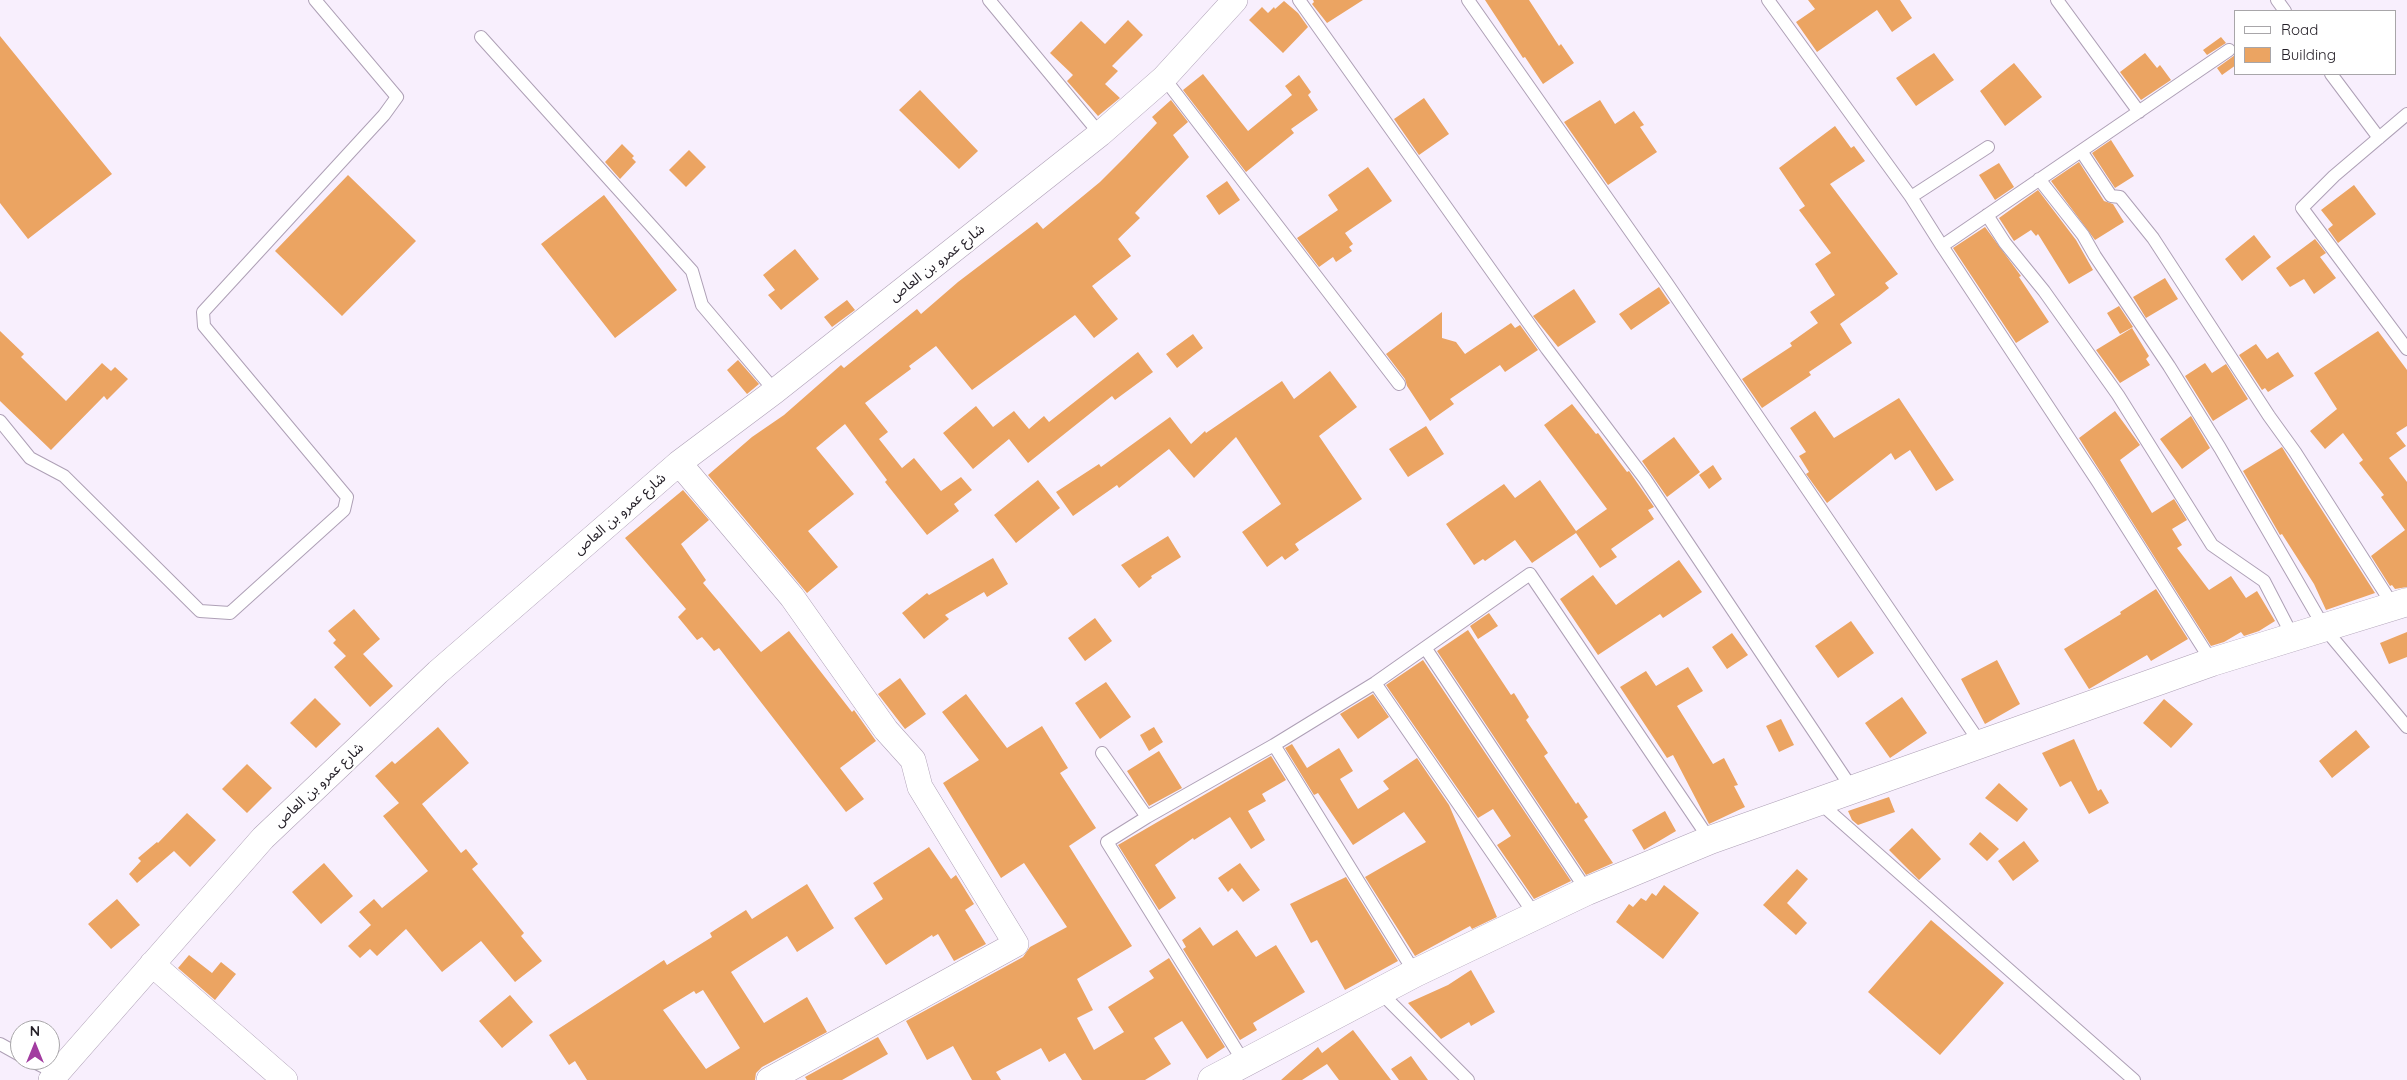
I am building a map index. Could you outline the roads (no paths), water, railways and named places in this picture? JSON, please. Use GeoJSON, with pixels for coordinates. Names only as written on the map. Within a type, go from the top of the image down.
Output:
{"type":"FeatureCollection","features":[{"type":"Feature","properties":{"kind":"street","name":"شارع عمرو بن العاص"},"geometry":{"type":"LineString","coordinates":[[54,1077],[263,838],[438,672],[679,463],[775,391],[1100,134],[1164,78],[1235,0]]}},
{"type":"Feature","properties":{"kind":"street"},"geometry":{"type":"LineString","coordinates":[[679,463],[792,597],[886,730],[914,760],[920,787],[1016,944],[769,1080]]}},
{"type":"Feature","properties":{"kind":"street"},"geometry":{"type":"LineString","coordinates":[[1212,1080],[1245,1064],[1379,990],[1587,891],[1710,840],[2212,662],[2400,605]]}},
{"type":"Feature","properties":{"kind":"street"},"geometry":{"type":"LineString","coordinates":[[152,964],[285,1080]]}},
{"type":"Feature","properties":{"kind":"lane"},"geometry":{"type":"LineString","coordinates":[[0,421],[30,458],[64,476],[200,611],[230,613],[344,510],[347,497],[204,326],[203,312],[384,115],[398,97],[315,0]]}},
{"type":"Feature","properties":{"kind":"lane"},"geometry":{"type":"LineString","coordinates":[[989,0],[1100,134]]}},
{"type":"Feature","properties":{"kind":"lane"},"geometry":{"type":"LineString","coordinates":[[1299,0],[1547,349],[1645,479],[1853,790]]}},
{"type":"Feature","properties":{"kind":"lane"},"geometry":{"type":"LineString","coordinates":[[1468,0],[1666,282],[1981,744]]}},
{"type":"Feature","properties":{"kind":"lane"},"geometry":{"type":"LineString","coordinates":[[1768,0],[1911,197],[2098,482],[2212,662]]}},
{"type":"Feature","properties":{"kind":"lane"},"geometry":{"type":"LineString","coordinates":[[2057,0],[2139,112]]}},
{"type":"Feature","properties":{"kind":"lane"},"geometry":{"type":"LineString","coordinates":[[481,37],[692,271],[702,305],[775,391]]}},
{"type":"Feature","properties":{"kind":"lane"},"geometry":{"type":"LineString","coordinates":[[1942,246],[2229,50]]}},
{"type":"Feature","properties":{"kind":"lane"},"geometry":{"type":"LineString","coordinates":[[2332,75],[2379,138]]}},
{"type":"Feature","properties":{"kind":"lane"},"geometry":{"type":"LineString","coordinates":[[1164,78],[1399,384]]}},
{"type":"Feature","properties":{"kind":"lane"},"geometry":{"type":"LineString","coordinates":[[2407,114],[2334,176],[2302,208],[2407,349]]}},
{"type":"Feature","properties":{"kind":"lane"},"geometry":{"type":"LineString","coordinates":[[1911,197],[1988,147]]}},
{"type":"Feature","properties":{"kind":"lane"},"geometry":{"type":"LineString","coordinates":[[2081,151],[2111,196],[2120,197],[2153,238],[2269,416],[2400,605]]}},
{"type":"Feature","properties":{"kind":"lane"},"geometry":{"type":"LineString","coordinates":[[2040,180],[2083,235],[2094,256],[2169,366],[2220,448],[2325,628],[2407,727]]}},
{"type":"Feature","properties":{"kind":"lane"},"geometry":{"type":"LineString","coordinates":[[1987,215],[2004,243],[2044,291],[2118,394],[2212,545],[2264,581],[2293,637]]}},
{"type":"Feature","properties":{"kind":"lane"},"geometry":{"type":"LineString","coordinates":[[1245,1064],[1107,842],[1146,816],[1274,745],[1375,683],[1426,649],[1530,574],[1710,840]]}},
{"type":"Feature","properties":{"kind":"lane"},"geometry":{"type":"LineString","coordinates":[[1426,649],[1587,891]]}},
{"type":"Feature","properties":{"kind":"lane"},"geometry":{"type":"LineString","coordinates":[[1375,683],[1536,915]]}},
{"type":"Feature","properties":{"kind":"lane"},"geometry":{"type":"LineString","coordinates":[[1274,745],[1415,973]]}},
{"type":"Feature","properties":{"kind":"lane"},"geometry":{"type":"LineString","coordinates":[[1102,753],[1146,816]]}},
{"type":"Feature","properties":{"kind":"lane"},"geometry":{"type":"LineString","coordinates":[[1820,802],[2134,1080]]}},
{"type":"Feature","properties":{"kind":"lane"},"geometry":{"type":"LineString","coordinates":[[1379,990],[1468,1080]]}}]}
